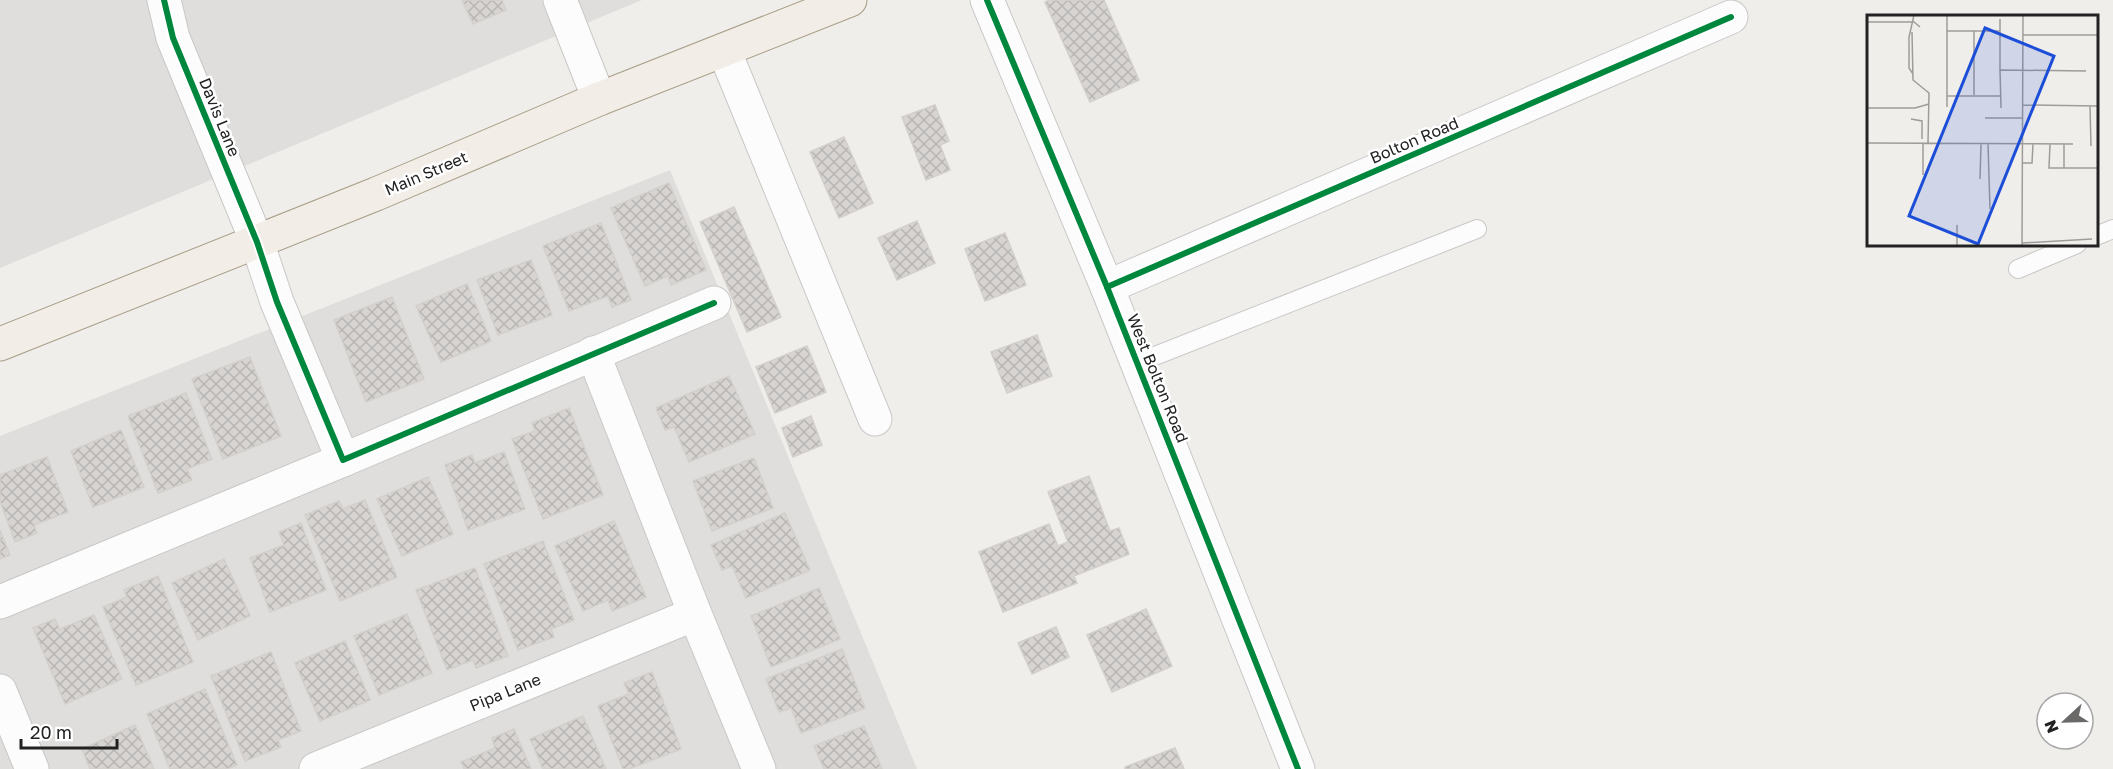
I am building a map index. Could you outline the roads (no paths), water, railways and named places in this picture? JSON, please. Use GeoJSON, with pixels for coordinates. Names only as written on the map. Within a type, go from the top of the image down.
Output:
{"type":"FeatureCollection","features":[{"type":"Feature","properties":{"kind":"main road","name":"Main Street"},"geometry":{"type":"LineString","coordinates":[[0,344],[376,194],[599,99],[850,0]]}},
{"type":"Feature","properties":{"kind":"street","name":"Davis Lane"},"geometry":{"type":"LineString","coordinates":[[164,0],[173,38],[257,242],[277,302],[343,460]]}},
{"type":"Feature","properties":{"kind":"street"},"geometry":{"type":"LineString","coordinates":[[560,0],[599,99]]}},
{"type":"Feature","properties":{"kind":"street","name":"West Bolton Road"},"geometry":{"type":"LineString","coordinates":[[987,0],[1107,288],[1298,769]]}},
{"type":"Feature","properties":{"kind":"street","name":"Bolton Road"},"geometry":{"type":"LineString","coordinates":[[1107,288],[1731,17]]}},
{"type":"Feature","properties":{"kind":"street"},"geometry":{"type":"LineString","coordinates":[[724,50],[875,419]]}},
{"type":"Feature","properties":{"kind":"street"},"geometry":{"type":"LineString","coordinates":[[0,602],[714,303]]}},
{"type":"Feature","properties":{"kind":"street"},"geometry":{"type":"LineString","coordinates":[[593,353],[695,614],[759,769]]}},
{"type":"Feature","properties":{"kind":"street","name":"Pipa Lane"},"geometry":{"type":"LineString","coordinates":[[316,769],[695,614]]}},
{"type":"Feature","properties":{"kind":"street"},"geometry":{"type":"LineString","coordinates":[[0,691],[32,769]]}},
{"type":"Feature","properties":{"kind":"lane"},"geometry":{"type":"LineString","coordinates":[[1137,363],[1477,229]]}},
{"type":"Feature","properties":{"kind":"lane"},"geometry":{"type":"LineString","coordinates":[[2098,236],[2113,230]]}},
{"type":"Feature","properties":{"kind":"lane"},"geometry":{"type":"LineString","coordinates":[[2018,269],[2072,246]]}}]}
